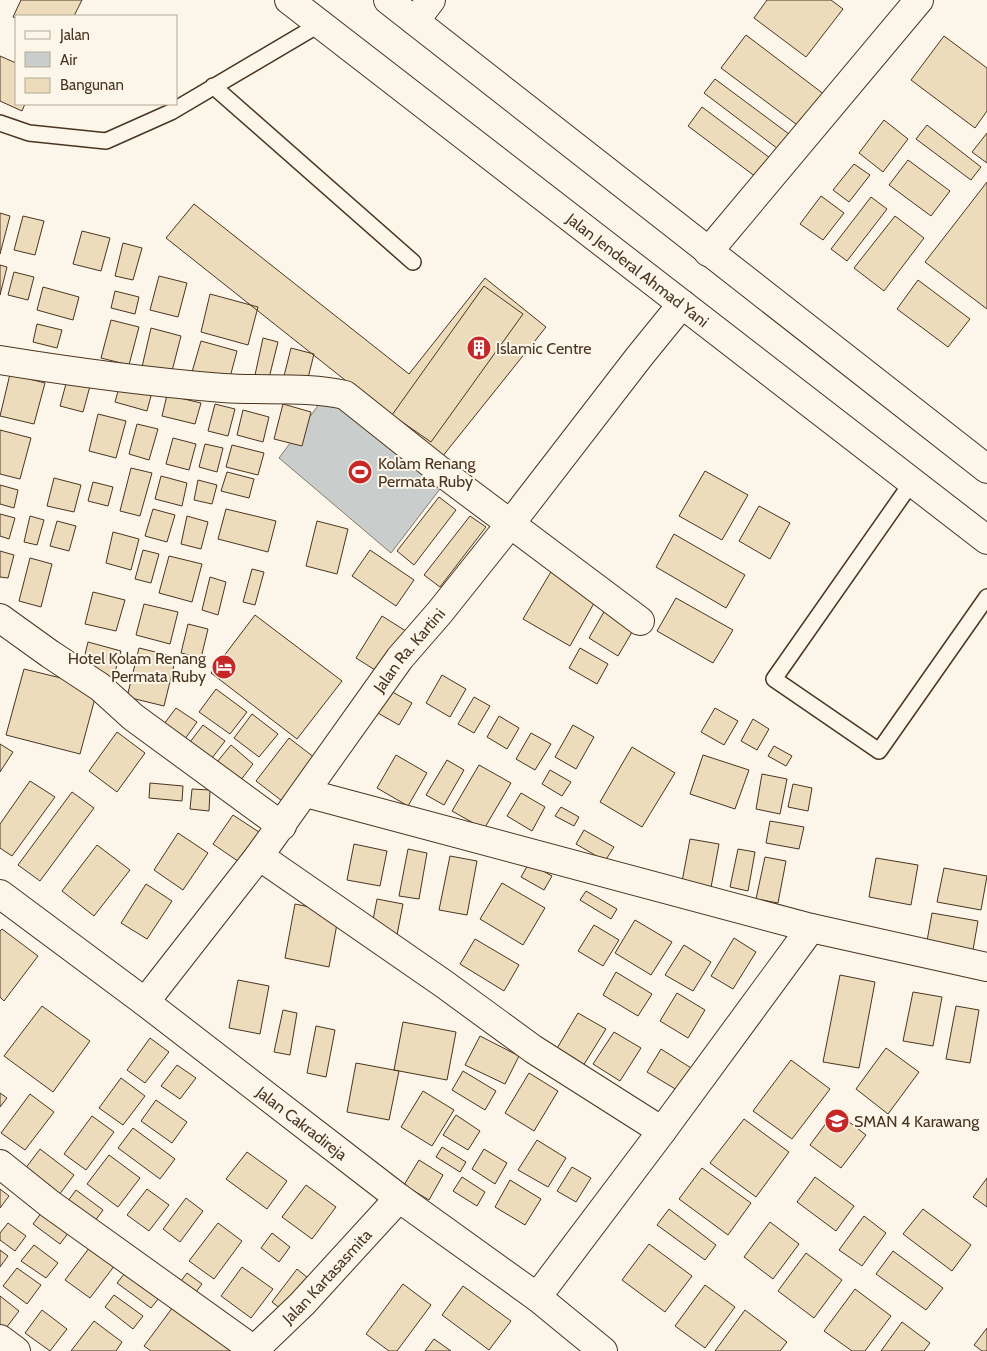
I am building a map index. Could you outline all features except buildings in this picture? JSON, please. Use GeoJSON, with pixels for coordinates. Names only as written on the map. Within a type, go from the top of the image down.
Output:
{"type":"FeatureCollection","features":[{"type":"Feature","properties":{"kind":"street","name":"Jalan Jenderal Ahmad Yani"},"geometry":{"type":"LineString","coordinates":[[289,0],[987,540]]}},
{"type":"Feature","properties":{"kind":"street"},"geometry":{"type":"LineString","coordinates":[[388,0],[423,10],[708,252],[987,468]]}},
{"type":"Feature","properties":{"kind":"street"},"geometry":{"type":"LineString","coordinates":[[708,252],[919,0]]}},
{"type":"Feature","properties":{"kind":"street","name":"Jalan Ra. Kartini"},"geometry":{"type":"LineString","coordinates":[[145,1002],[260,856],[400,658],[440,612],[511,523],[682,304]]}},
{"type":"Feature","properties":{"kind":"street"},"geometry":{"type":"LineString","coordinates":[[0,360],[153,381],[260,390],[326,390],[345,395],[448,477],[640,621]]}},
{"type":"Feature","properties":{"kind":"street"},"geometry":{"type":"LineString","coordinates":[[0,618],[100,687],[133,717],[282,826]]}},
{"type":"Feature","properties":{"kind":"street"},"geometry":{"type":"LineString","coordinates":[[306,793],[811,928],[987,966]]}},
{"type":"Feature","properties":{"kind":"street"},"geometry":{"type":"LineString","coordinates":[[260,856],[444,984],[533,1049],[662,1131]]}},
{"type":"Feature","properties":{"kind":"street","name":"Jalan Cakradireja"},"geometry":{"type":"LineString","coordinates":[[0,894],[145,1002],[399,1198],[536,1298],[603,1351]]}},
{"type":"Feature","properties":{"kind":"street"},"geometry":{"type":"LineString","coordinates":[[536,1298],[662,1131],[811,928]]}},
{"type":"Feature","properties":{"kind":"street"},"geometry":{"type":"LineString","coordinates":[[0,1164],[50,1204],[254,1350]]}},
{"type":"Feature","properties":{"kind":"street","name":"Jalan Kartasasmita"},"geometry":{"type":"LineString","coordinates":[[254,1350],[302,1304],[399,1198]]}},
{"type":"Feature","properties":{"kind":"street"},"geometry":{"type":"LineString","coordinates":[[0,1339],[16,1351]]}},
{"type":"Feature","properties":{"kind":"lane"},"geometry":{"type":"LineString","coordinates":[[0,123],[29,133],[106,141],[171,112],[320,24]]}},
{"type":"Feature","properties":{"kind":"lane"},"geometry":{"type":"LineString","coordinates":[[213,86],[413,262]]}},
{"type":"Feature","properties":{"kind":"lane"},"geometry":{"type":"LineString","coordinates":[[912,482],[774,679],[879,751],[987,597]]}},
{"type":"Feature","properties":{"kind":"water","name":"Kolam Renang Permata Ruby"},"geometry":{"type":"Polygon","coordinates":[[[326,395],[443,485],[391,553],[279,458],[326,395]]]}},
{"type":"Feature","properties":{"kind":"place","name":"Islamic Centre"},"geometry":{"type":"Point","coordinates":[479,348]}},
{"type":"Feature","properties":{"kind":"place","name":"Kolam Renang Permata Ruby"},"geometry":{"type":"Point","coordinates":[360,472]}},
{"type":"Feature","properties":{"kind":"place","name":"Hotel Kolam Renang Permata Ruby"},"geometry":{"type":"Point","coordinates":[224,667]}},
{"type":"Feature","properties":{"kind":"place","name":"SMAN 4 Karawang"},"geometry":{"type":"Point","coordinates":[837,1121]}}]}
